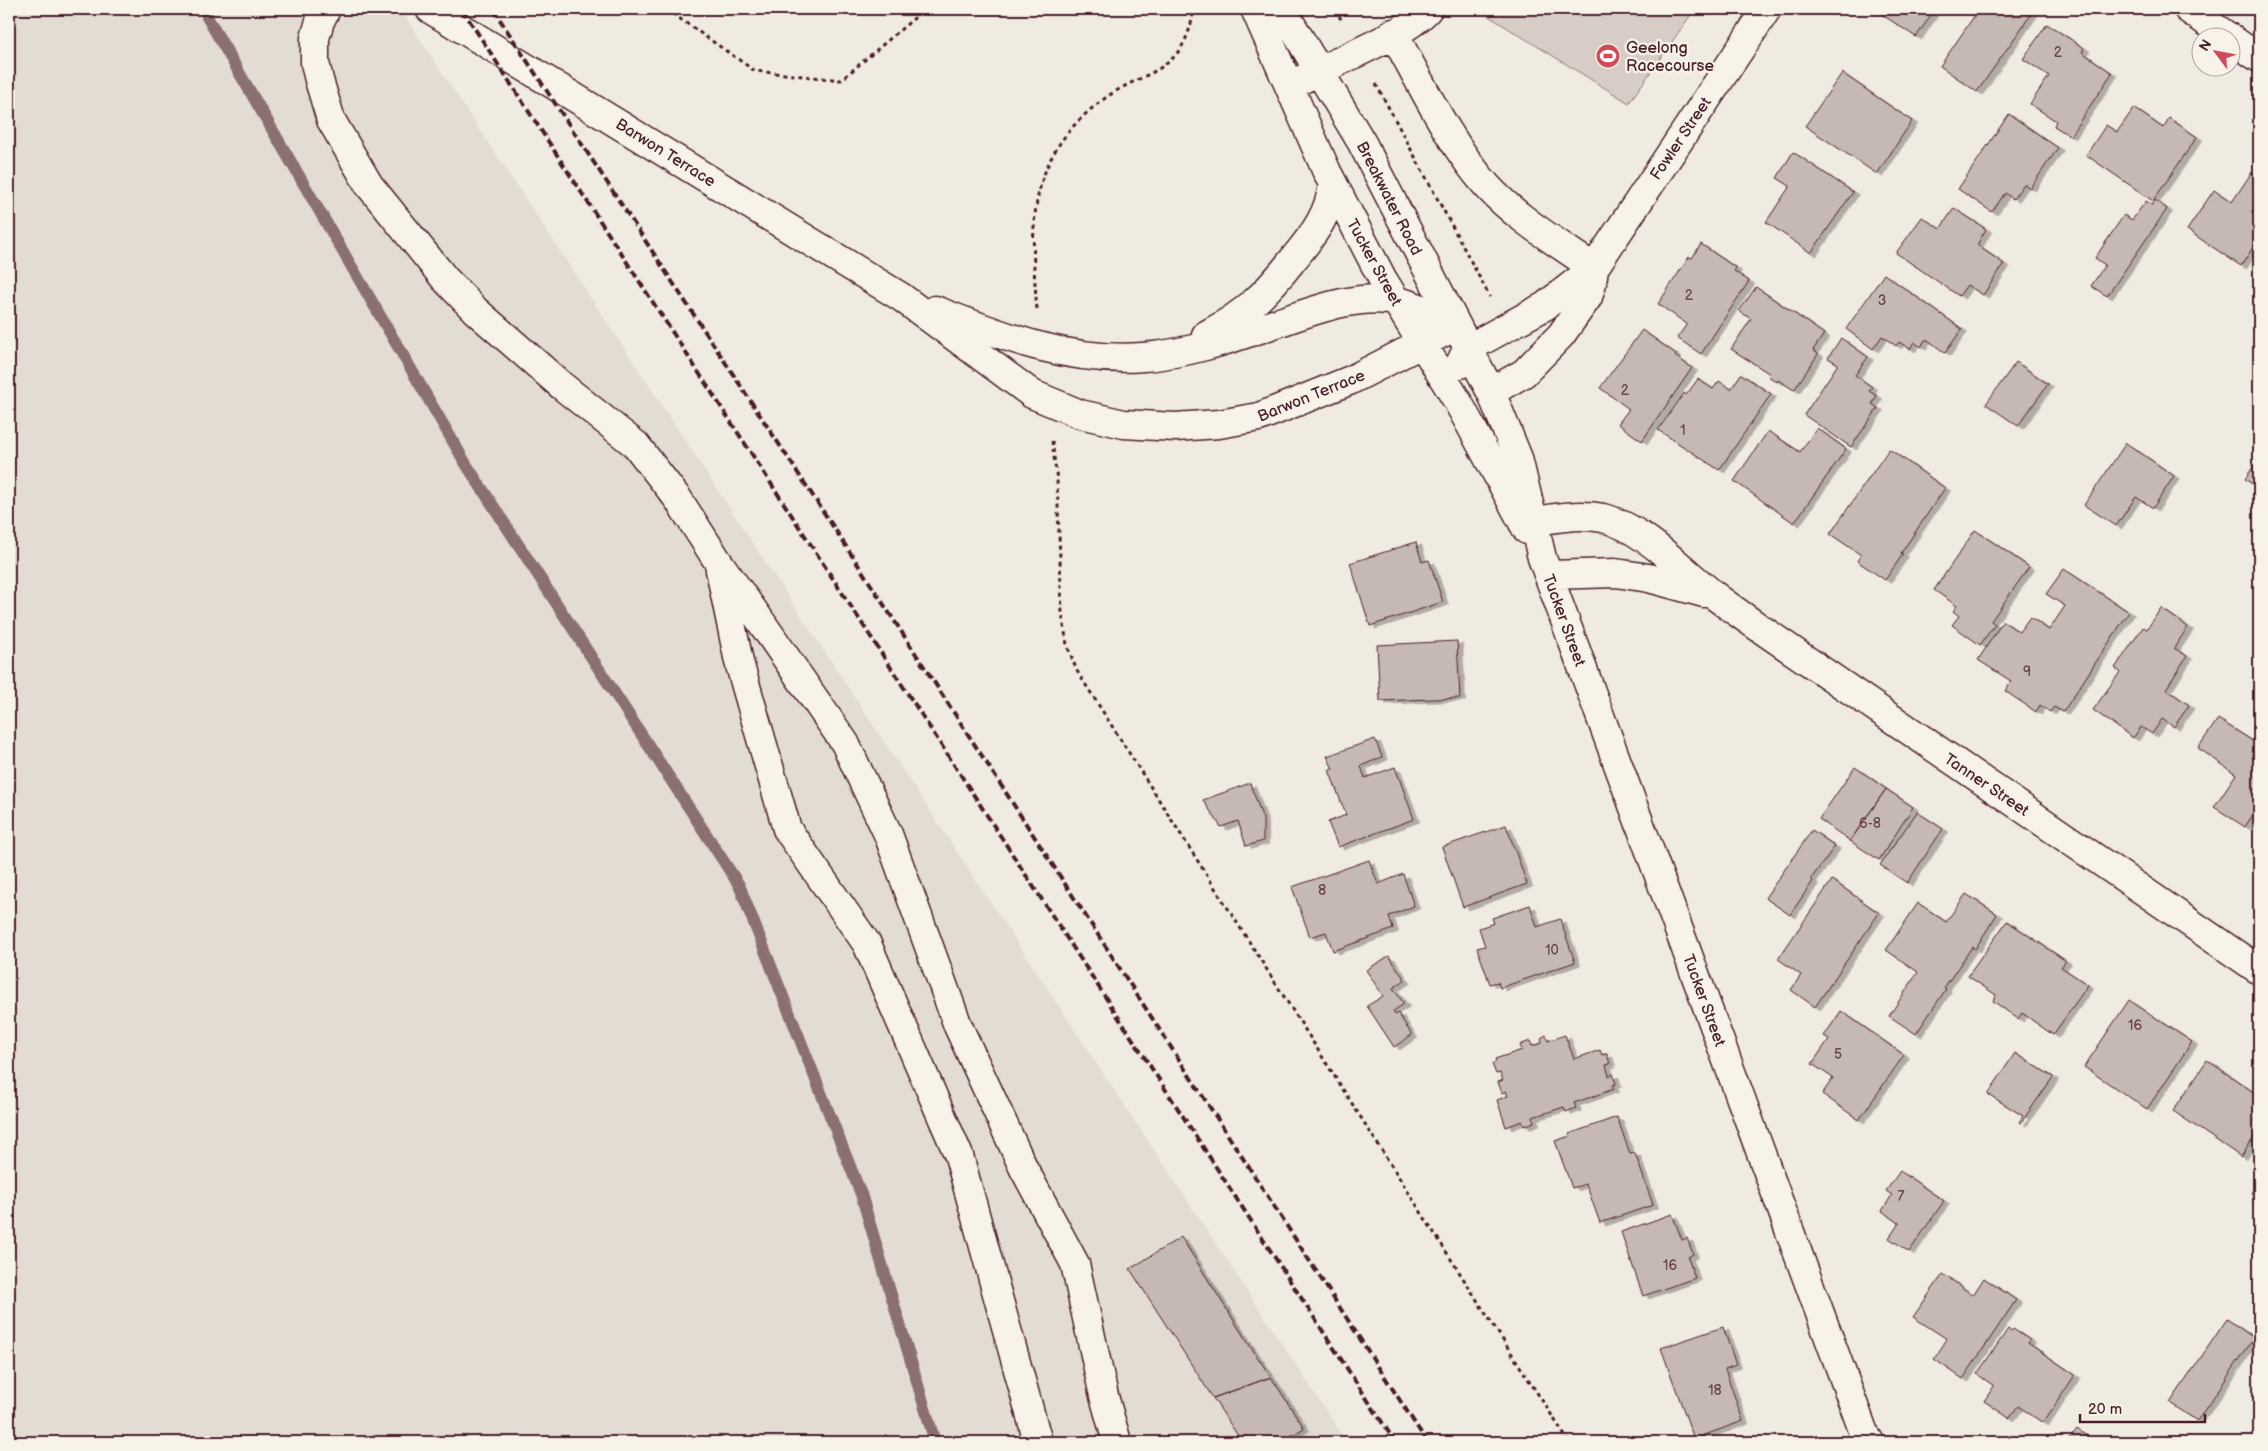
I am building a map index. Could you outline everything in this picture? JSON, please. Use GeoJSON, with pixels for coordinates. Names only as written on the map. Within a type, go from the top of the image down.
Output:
{"type":"FeatureCollection","features":[{"type":"Feature","properties":{"kind":"street"},"geometry":{"type":"LineString","coordinates":[[326,9],[315,38],[319,80],[331,120],[369,185],[445,279],[476,310],[562,386],[636,445],[678,499],[719,563],[756,612],[845,743],[888,834],[958,1026],[1024,1169],[1075,1264],[1104,1396],[1117,1442]]}},
{"type":"Feature","properties":{"kind":"street","name":"Barwon Terrace"},"geometry":{"type":"LineString","coordinates":[[430,9],[901,296],[1018,385],[1046,402],[1080,414],[1124,424],[1175,427],[1240,421],[1273,413],[1324,392],[1422,344],[1462,337]]}},
{"type":"Feature","properties":{"kind":"street","name":"Tucker Street"},"geometry":{"type":"LineString","coordinates":[[1255,9],[1333,183],[1382,278],[1528,522],[1860,1423],[1870,1442]]}},
{"type":"Feature","properties":{"kind":"street","name":"Breakwater Road"},"geometry":{"type":"LineString","coordinates":[[1282,9],[1362,143],[1491,392]]}},
{"type":"Feature","properties":{"kind":"street"},"geometry":{"type":"LineString","coordinates":[[1289,86],[1393,33],[1420,17],[1428,9]]}},
{"type":"Feature","properties":{"kind":"street","name":"Fowler Street"},"geometry":{"type":"LineString","coordinates":[[1462,337],[1545,306],[1594,268],[1767,9]]}},
{"type":"Feature","properties":{"kind":"street"},"geometry":{"type":"LineString","coordinates":[[2188,9],[2216,28]]}},
{"type":"Feature","properties":{"kind":"street"},"geometry":{"type":"LineString","coordinates":[[1393,33],[1449,132],[1469,164],[1488,187],[1519,216],[1594,268]]}},
{"type":"Feature","properties":{"kind":"street"},"geometry":{"type":"LineString","coordinates":[[2240,45],[2259,58]]}},
{"type":"Feature","properties":{"kind":"street","name":"Barwon Terrace"},"geometry":{"type":"LineString","coordinates":[[1146,357],[1191,342],[1211,332],[1246,310],[1267,293],[1321,223],[1331,197],[1333,183]]}},
{"type":"Feature","properties":{"kind":"street","name":"Fowler Street"},"geometry":{"type":"LineString","coordinates":[[1491,392],[1524,373],[1561,334],[1588,297],[1594,268]]}},
{"type":"Feature","properties":{"kind":"street","name":"Barwon Terrace"},"geometry":{"type":"LineString","coordinates":[[901,296],[986,330],[1040,348],[1081,355],[1119,358],[1146,357],[1209,345],[1347,302],[1370,299],[1396,301],[1432,314],[1462,337]]}},
{"type":"Feature","properties":{"kind":"street"},"geometry":{"type":"LineString","coordinates":[[1462,337],[1448,388],[1491,392]]}},
{"type":"Feature","properties":{"kind":"street","name":"Tucker Street"},"geometry":{"type":"LineString","coordinates":[[1491,392],[1518,458],[1527,492],[1528,522]]}},
{"type":"Feature","properties":{"kind":"street","name":"Tanner Street"},"geometry":{"type":"LineString","coordinates":[[1528,522],[1588,516],[1612,522],[1649,543],[1715,596],[2259,970]]}},
{"type":"Feature","properties":{"kind":"street"},"geometry":{"type":"LineString","coordinates":[[719,563],[738,662],[788,829],[867,944],[959,1156],[1038,1442]]}},
{"type":"Feature","properties":{"kind":"street","name":"Tanner Street"},"geometry":{"type":"LineString","coordinates":[[1545,566],[1649,578],[1715,596]]}},
{"type":"Feature","properties":{"kind":"path"},"geometry":{"type":"LineString","coordinates":[[666,9],[755,71],[841,80],[925,9]]}},
{"type":"Feature","properties":{"kind":"path"},"geometry":{"type":"LineString","coordinates":[[1040,348],[1033,225],[1036,199],[1049,162],[1059,144],[1070,130],[1100,102],[1160,69],[1175,57],[1189,33],[1194,9]]}},
{"type":"Feature","properties":{"kind":"path"},"geometry":{"type":"LineString","coordinates":[[1335,9],[1494,304]]}},
{"type":"Feature","properties":{"kind":"path"},"geometry":{"type":"LineString","coordinates":[[1046,402],[1057,480],[1062,613],[1067,644],[1077,671],[1475,1298],[1569,1442]]}},
{"type":"Feature","properties":{"kind":"shaded area"},"geometry":{"type":"Polygon","coordinates":[[[9,9],[400,9],[1347,1442],[9,1442],[9,9]]]}},
{"type":"Feature","properties":{"kind":"shaded area","name":"Geelong Racecourse"},"geometry":{"type":"Polygon","coordinates":[[[1477,9],[1695,9],[1629,103],[1477,9]]]}},
{"type":"Feature","properties":{"kind":"building"},"geometry":{"type":"Polygon","coordinates":[[[1880,9],[1935,9],[1916,37],[1878,12],[1880,9]]]}},
{"type":"Feature","properties":{"kind":"building"},"geometry":{"type":"Polygon","coordinates":[[[1979,9],[2026,9],[2032,13],[1977,92],[1940,66],[1979,9]]]}},
{"type":"Feature","properties":{"kind":"building"},"geometry":{"type":"Polygon","coordinates":[[[2047,24],[2084,48],[2082,52],[2112,73],[2070,136],[2054,126],[2056,121],[2030,104],[2049,76],[2023,59],[2047,24]]]}},
{"type":"Feature","properties":{"kind":"building"},"geometry":{"type":"Polygon","coordinates":[[[1842,73],[1912,121],[1877,174],[1805,126],[1842,73]]]}},
{"type":"Feature","properties":{"kind":"building"},"geometry":{"type":"Polygon","coordinates":[[[2134,108],[2163,128],[2169,118],[2197,137],[2153,201],[2086,155],[2106,125],[2117,132],[2134,108]]]}},
{"type":"Feature","properties":{"kind":"building"},"geometry":{"type":"Polygon","coordinates":[[[2009,114],[2058,148],[2030,188],[2024,184],[2013,199],[2005,193],[1992,212],[1958,189],[2009,114]]]}},
{"type":"Feature","properties":{"kind":"building"},"geometry":{"type":"Polygon","coordinates":[[[1793,152],[1853,192],[1811,253],[1766,222],[1790,186],[1777,178],[1793,152]]]}},
{"type":"Feature","properties":{"kind":"building"},"geometry":{"type":"Polygon","coordinates":[[[2252,172],[2259,177],[2259,238],[2241,266],[2187,230],[2214,190],[2232,202],[2252,172]]]}},
{"type":"Feature","properties":{"kind":"building"},"geometry":{"type":"Polygon","coordinates":[[[2155,200],[2167,209],[2107,296],[2091,286],[2105,265],[2095,258],[2124,215],[2132,220],[2146,201],[2152,205],[2155,200]]]}},
{"type":"Feature","properties":{"kind":"building"},"geometry":{"type":"Polygon","coordinates":[[[1954,208],[1986,229],[1977,245],[2004,264],[1983,295],[1967,285],[1959,296],[1896,253],[1922,217],[1940,229],[1954,208]]]}},
{"type":"Feature","properties":{"kind":"building"},"geometry":{"type":"Polygon","coordinates":[[[1701,244],[1736,268],[1734,271],[1749,281],[1701,354],[1677,338],[1687,324],[1658,304],[1689,257],[1692,258],[1701,244]]]}},
{"type":"Feature","properties":{"kind":"building"},"geometry":{"type":"Polygon","coordinates":[[[1884,274],[1962,329],[1945,353],[1928,340],[1925,340],[1921,347],[1914,342],[1910,349],[1899,342],[1896,346],[1882,336],[1873,349],[1846,329],[1884,274]]]}},
{"type":"Feature","properties":{"kind":"building"},"geometry":{"type":"Polygon","coordinates":[[[1756,287],[1824,334],[1813,350],[1818,354],[1794,390],[1778,380],[1777,382],[1768,376],[1770,374],[1731,349],[1751,319],[1739,311],[1756,287]]]}},
{"type":"Feature","properties":{"kind":"building"},"geometry":{"type":"Polygon","coordinates":[[[1642,330],[1692,368],[1642,441],[1618,424],[1629,409],[1600,388],[1642,330]]]}},
{"type":"Feature","properties":{"kind":"building"},"geometry":{"type":"Polygon","coordinates":[[[1841,338],[1868,357],[1855,375],[1872,387],[1869,391],[1877,396],[1872,404],[1878,408],[1851,447],[1804,415],[1838,364],[1828,358],[1841,338]]]}},
{"type":"Feature","properties":{"kind":"building"},"geometry":{"type":"Polygon","coordinates":[[[2016,362],[2048,384],[2018,426],[1986,404],[2016,362]]]}},
{"type":"Feature","properties":{"kind":"building"},"geometry":{"type":"Polygon","coordinates":[[[1741,374],[1771,394],[1719,470],[1658,430],[1684,393],[1686,395],[1698,379],[1713,389],[1719,381],[1731,389],[1741,374]]]}},
{"type":"Feature","properties":{"kind":"building"},"geometry":{"type":"Polygon","coordinates":[[[1817,428],[1846,449],[1794,523],[1734,481],[1768,431],[1800,452],[1817,428]]]}},
{"type":"Feature","properties":{"kind":"building"},"geometry":{"type":"Polygon","coordinates":[[[2126,443],[2174,476],[2153,508],[2136,497],[2116,526],[2084,505],[2126,443]]]}},
{"type":"Feature","properties":{"kind":"building"},"geometry":{"type":"Polygon","coordinates":[[[1889,449],[1945,488],[1885,580],[1857,561],[1861,555],[1830,534],[1889,449]]]}},
{"type":"Feature","properties":{"kind":"building"},"geometry":{"type":"Polygon","coordinates":[[[2259,458],[2259,489],[2245,479],[2259,458]]]}},
{"type":"Feature","properties":{"kind":"building"},"geometry":{"type":"Polygon","coordinates":[[[1975,530],[2029,567],[1991,621],[1995,624],[1980,645],[1952,625],[1959,616],[1953,611],[1957,606],[1934,590],[1975,530]]]}},
{"type":"Feature","properties":{"kind":"building"},"geometry":{"type":"Polygon","coordinates":[[[1416,542],[1422,562],[1429,560],[1443,602],[1370,626],[1350,563],[1416,542]]]}},
{"type":"Feature","properties":{"kind":"building"},"geometry":{"type":"Polygon","coordinates":[[[2064,569],[2129,612],[2063,712],[2054,707],[2050,712],[2040,705],[2036,712],[2005,691],[2011,681],[1978,660],[2003,621],[2019,632],[2030,617],[2049,630],[2065,606],[2046,594],[2064,569]]]}},
{"type":"Feature","properties":{"kind":"building"},"geometry":{"type":"Polygon","coordinates":[[[2161,608],[2188,627],[2174,648],[2187,656],[2166,689],[2189,705],[2174,727],[2162,719],[2152,734],[2141,727],[2133,738],[2093,710],[2120,672],[2115,668],[2143,627],[2147,629],[2161,608]]]}},
{"type":"Feature","properties":{"kind":"building"},"geometry":{"type":"Polygon","coordinates":[[[1457,641],[1460,698],[1380,701],[1377,645],[1457,641]]]}},
{"type":"Feature","properties":{"kind":"building"},"geometry":{"type":"Polygon","coordinates":[[[2218,719],[2259,745],[2259,805],[2245,827],[2214,807],[2236,774],[2198,748],[2218,719]]]}},
{"type":"Feature","properties":{"kind":"building"},"geometry":{"type":"Polygon","coordinates":[[[1375,739],[1382,757],[1361,766],[1365,778],[1395,767],[1414,819],[1338,847],[1328,822],[1346,815],[1329,770],[1333,769],[1327,756],[1375,739]]]}},
{"type":"Feature","properties":{"kind":"building"},"geometry":{"type":"Polygon","coordinates":[[[1855,767],[1886,789],[1850,841],[1819,819],[1855,767]]]}},
{"type":"Feature","properties":{"kind":"building"},"geometry":{"type":"Polygon","coordinates":[[[1250,783],[1263,819],[1263,841],[1246,846],[1238,821],[1221,827],[1203,800],[1250,783]]]}},
{"type":"Feature","properties":{"kind":"building"},"geometry":{"type":"Polygon","coordinates":[[[1886,789],[1913,807],[1879,860],[1850,841],[1886,789]]]}},
{"type":"Feature","properties":{"kind":"building"},"geometry":{"type":"Polygon","coordinates":[[[1917,812],[1943,829],[1907,883],[1880,865],[1917,812]]]}},
{"type":"Feature","properties":{"kind":"building"},"geometry":{"type":"Polygon","coordinates":[[[1506,825],[1527,884],[1463,907],[1442,847],[1506,825]]]}},
{"type":"Feature","properties":{"kind":"building"},"geometry":{"type":"Polygon","coordinates":[[[1812,830],[1835,846],[1811,879],[1813,881],[1790,915],[1765,898],[1812,830]]]}},
{"type":"Feature","properties":{"kind":"building"},"geometry":{"type":"Polygon","coordinates":[[[1369,860],[1378,884],[1403,874],[1414,906],[1389,916],[1393,929],[1333,951],[1326,932],[1310,937],[1292,887],[1369,860]]]}},
{"type":"Feature","properties":{"kind":"building"},"geometry":{"type":"Polygon","coordinates":[[[1832,880],[1879,913],[1815,1007],[1791,990],[1801,975],[1778,959],[1832,880]]]}},
{"type":"Feature","properties":{"kind":"building"},"geometry":{"type":"Polygon","coordinates":[[[1966,894],[1997,914],[1975,949],[1972,947],[1944,988],[1946,989],[1916,1034],[1889,1016],[1918,972],[1886,950],[1918,903],[1946,922],[1966,894]]]}},
{"type":"Feature","properties":{"kind":"building"},"geometry":{"type":"Polygon","coordinates":[[[1530,905],[1537,927],[1560,919],[1575,962],[1500,988],[1498,982],[1490,984],[1477,948],[1485,946],[1479,928],[1494,923],[1492,918],[1530,905]]]}},
{"type":"Feature","properties":{"kind":"building"},"geometry":{"type":"Polygon","coordinates":[[[2007,921],[2066,961],[2061,967],[2088,985],[2053,1035],[2022,1013],[2018,1019],[1993,1001],[1996,995],[1968,976],[2007,921]]]}},
{"type":"Feature","properties":{"kind":"building"},"geometry":{"type":"Polygon","coordinates":[[[1389,956],[1405,980],[1393,988],[1404,1004],[1393,1011],[1395,1015],[1398,1013],[1412,1035],[1394,1047],[1367,1006],[1383,996],[1366,970],[1389,956]]]}},
{"type":"Feature","properties":{"kind":"building"},"geometry":{"type":"Polygon","coordinates":[[[2129,1000],[2192,1042],[2147,1109],[2084,1067],[2129,1000]]]}},
{"type":"Feature","properties":{"kind":"building"},"geometry":{"type":"Polygon","coordinates":[[[1841,1011],[1904,1055],[1859,1120],[1822,1094],[1833,1078],[1812,1064],[1829,1039],[1824,1036],[1841,1011]]]}},
{"type":"Feature","properties":{"kind":"building"},"geometry":{"type":"Polygon","coordinates":[[[1546,1035],[1548,1041],[1565,1035],[1574,1059],[1600,1050],[1602,1055],[1607,1054],[1610,1064],[1606,1065],[1609,1076],[1613,1074],[1616,1084],[1612,1085],[1614,1089],[1574,1103],[1576,1108],[1566,1112],[1564,1107],[1533,1117],[1534,1122],[1524,1126],[1522,1121],[1506,1127],[1497,1100],[1508,1096],[1506,1091],[1502,1093],[1498,1082],[1503,1080],[1500,1073],[1496,1074],[1492,1064],[1496,1062],[1495,1059],[1522,1050],[1520,1045],[1530,1041],[1532,1046],[1542,1043],[1541,1038],[1546,1035]]]}},
{"type":"Feature","properties":{"kind":"building"},"geometry":{"type":"Polygon","coordinates":[[[2015,1053],[2053,1077],[2021,1123],[2019,1122],[2023,1116],[1988,1094],[2015,1053]]]}},
{"type":"Feature","properties":{"kind":"building"},"geometry":{"type":"Polygon","coordinates":[[[2207,1060],[2259,1096],[2259,1130],[2241,1157],[2173,1111],[2207,1060]]]}},
{"type":"Feature","properties":{"kind":"building"},"geometry":{"type":"Polygon","coordinates":[[[1617,1117],[1630,1154],[1635,1153],[1653,1205],[1600,1223],[1586,1184],[1572,1188],[1555,1141],[1617,1117]]]}},
{"type":"Feature","properties":{"kind":"building"},"geometry":{"type":"Polygon","coordinates":[[[1900,1171],[1944,1201],[1909,1252],[1889,1238],[1899,1223],[1882,1211],[1892,1195],[1886,1191],[1900,1171]]]}},
{"type":"Feature","properties":{"kind":"building"},"geometry":{"type":"Polygon","coordinates":[[[2259,1180],[2259,1198],[2251,1193],[2259,1180]]]}},
{"type":"Feature","properties":{"kind":"building"},"geometry":{"type":"Polygon","coordinates":[[[1672,1214],[1682,1240],[1687,1238],[1693,1254],[1688,1257],[1695,1278],[1643,1296],[1621,1232],[1672,1214]]]}},
{"type":"Feature","properties":{"kind":"building"},"geometry":{"type":"Polygon","coordinates":[[[1181,1237],[1271,1377],[1213,1398],[1130,1269],[1181,1237]]]}},
{"type":"Feature","properties":{"kind":"building"},"geometry":{"type":"Polygon","coordinates":[[[1943,1274],[1973,1295],[1984,1278],[2016,1300],[1963,1379],[1934,1359],[1947,1339],[1913,1317],[1943,1274]]]}},
{"type":"Feature","properties":{"kind":"building"},"geometry":{"type":"Polygon","coordinates":[[[2227,1319],[2254,1338],[2197,1421],[2170,1403],[2227,1319]]]}},
{"type":"Feature","properties":{"kind":"building"},"geometry":{"type":"Polygon","coordinates":[[[1723,1327],[1736,1365],[1725,1369],[1743,1421],[1694,1439],[1661,1348],[1723,1327]]]}},
{"type":"Feature","properties":{"kind":"building"},"geometry":{"type":"Polygon","coordinates":[[[2008,1329],[2011,1331],[2013,1329],[2030,1340],[2028,1343],[2075,1375],[2043,1423],[2018,1406],[2009,1418],[1984,1401],[1994,1386],[1977,1374],[2008,1329]]]}},
{"type":"Feature","properties":{"kind":"building"},"geometry":{"type":"Polygon","coordinates":[[[1271,1377],[1304,1428],[1281,1442],[1242,1442],[1213,1398],[1271,1377]]]}},
{"type":"Feature","properties":{"kind":"building"},"geometry":{"type":"Polygon","coordinates":[[[2077,1429],[2096,1442],[2067,1442],[2077,1429]]]}},
{"type":"Feature","properties":{"kind":"waterway"},"geometry":{"type":"LineString","coordinates":[[206,9],[207,17],[466,464],[739,885],[861,1194],[935,1442]]}},
{"type":"Feature","properties":{"kind":"railway"},"geometry":{"type":"LineString","coordinates":[[462,9],[1395,1442]]}},
{"type":"Feature","properties":{"kind":"railway"},"geometry":{"type":"LineString","coordinates":[[493,9],[840,537],[1427,1442]]}},
{"type":"Feature","properties":{"kind":"place","name":"Geelong Racecourse"},"geometry":{"type":"Point","coordinates":[1608,56]}}]}
